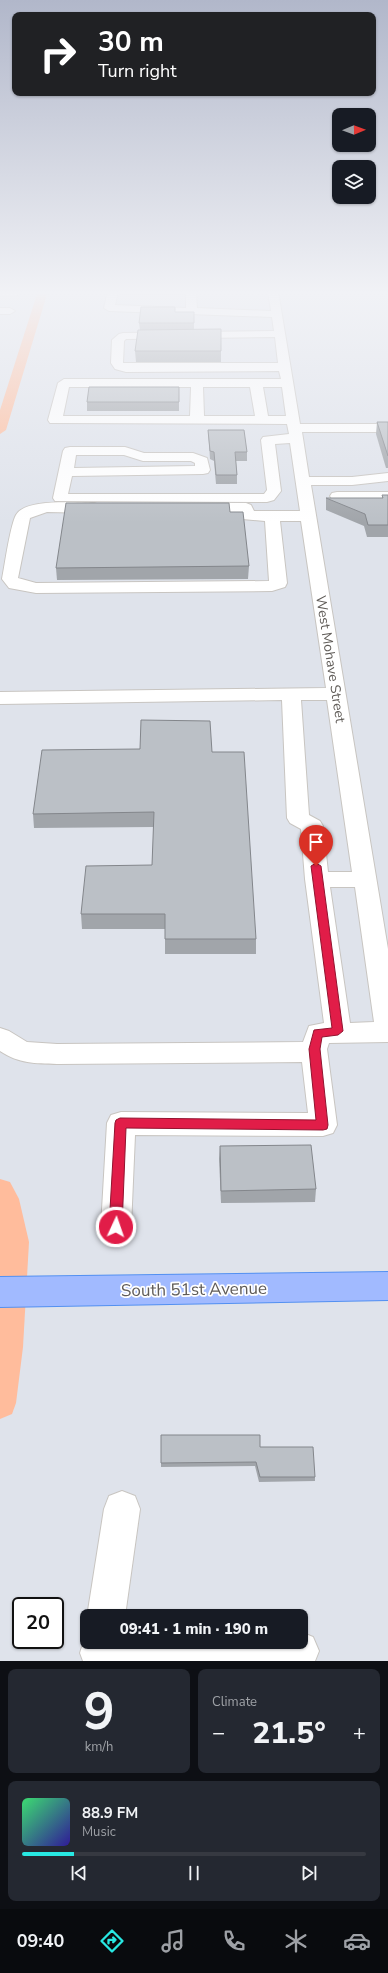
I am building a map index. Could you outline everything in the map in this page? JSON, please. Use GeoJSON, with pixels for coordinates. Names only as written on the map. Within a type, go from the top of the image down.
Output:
{"type":"FeatureCollection","features":[{"type":"Feature","properties":{"kind":"main road","name":"South 51st Avenue"},"geometry":{"type":"LineString","coordinates":[[0,1292],[388,1286]]}},
{"type":"Feature","properties":{"kind":"street"},"geometry":{"type":"LineString","coordinates":[[251,369],[286,375]]}},
{"type":"Feature","properties":{"kind":"street","name":"West Mohave Street"},"geometry":{"type":"LineString","coordinates":[[285,369],[295,429],[290,493],[308,516],[388,1027]]}},
{"type":"Feature","properties":{"kind":"street"},"geometry":{"type":"LineString","coordinates":[[286,375],[256,384],[64,383],[55,420],[262,420],[295,429],[388,428]]}},
{"type":"Feature","properties":{"kind":"street"},"geometry":{"type":"LineString","coordinates":[[197,383],[197,420]]}},
{"type":"Feature","properties":{"kind":"street"},"geometry":{"type":"LineString","coordinates":[[256,384],[262,420]]}},
{"type":"Feature","properties":{"kind":"street"},"geometry":{"type":"LineString","coordinates":[[290,493],[274,491],[268,440],[295,429]]}},
{"type":"Feature","properties":{"kind":"street"},"geometry":{"type":"LineString","coordinates":[[290,493],[261,494],[209,489],[203,470],[202,461],[193,457],[143,457],[125,451],[70,452],[60,498],[262,499],[352,481],[388,476]]}},
{"type":"Feature","properties":{"kind":"street"},"geometry":{"type":"LineString","coordinates":[[66,472],[203,470]]}},
{"type":"Feature","properties":{"kind":"street"},"geometry":{"type":"LineString","coordinates":[[337,496],[388,496]]}},
{"type":"Feature","properties":{"kind":"street"},"geometry":{"type":"LineString","coordinates":[[272,516],[279,583],[272,586],[36,588],[15,584],[10,579],[23,516],[34,510],[48,508],[246,508],[247,516],[272,516],[308,516]]}},
{"type":"Feature","properties":{"kind":"street"},"geometry":{"type":"LineString","coordinates":[[298,694],[298,818],[312,826],[317,879],[338,1031]]}},
{"type":"Feature","properties":{"kind":"street"},"geometry":{"type":"LineString","coordinates":[[0,698],[336,694]]}},
{"type":"Feature","properties":{"kind":"street"},"geometry":{"type":"LineString","coordinates":[[317,879],[365,880]]}},
{"type":"Feature","properties":{"kind":"street"},"geometry":{"type":"LineString","coordinates":[[116,1227],[120,1123],[323,1125],[315,1052],[318,1033],[338,1031],[388,1032]]}},
{"type":"Feature","properties":{"kind":"street"},"geometry":{"type":"LineString","coordinates":[[0,1038],[22,1052],[50,1054],[315,1052]]}},
{"type":"Feature","properties":{"kind":"street"},"geometry":{"type":"LineString","coordinates":[[107,1609],[122,1509]]}},
{"type":"Feature","properties":{"kind":"street"},"geometry":{"type":"LineString","coordinates":[[101,1649],[100,1654],[299,1651]]}},
{"type":"Feature","properties":{"kind":"building"},"geometry":{"type":"Polygon","coordinates":[[[89,387],[179,387],[179,402],[87,402],[89,387]]]}},
{"type":"Feature","properties":{"kind":"building"},"geometry":{"type":"Polygon","coordinates":[[[377,422],[388,422],[388,456],[377,422]]]}},
{"type":"Feature","properties":{"kind":"building"},"geometry":{"type":"Polygon","coordinates":[[[208,430],[244,430],[247,452],[235,452],[237,475],[216,475],[214,452],[210,451],[208,430]]]}},
{"type":"Feature","properties":{"kind":"building"},"geometry":{"type":"Polygon","coordinates":[[[382,495],[388,495],[388,525],[368,525],[365,514],[326,498],[383,498],[382,495]]]}},
{"type":"Feature","properties":{"kind":"building"},"geometry":{"type":"Polygon","coordinates":[[[66,503],[229,503],[230,512],[243,512],[249,566],[56,568],[66,503]]]}},
{"type":"Feature","properties":{"kind":"building"},"geometry":{"type":"Polygon","coordinates":[[[141,720],[210,721],[212,752],[244,752],[256,939],[165,939],[165,914],[81,914],[86,866],[152,865],[154,812],[33,814],[42,750],[140,749],[141,720]]]}},
{"type":"Feature","properties":{"kind":"building"},"geometry":{"type":"Polygon","coordinates":[[[311,1145],[316,1189],[221,1191],[220,1146],[311,1145]]]}},
{"type":"Feature","properties":{"kind":"building"},"geometry":{"type":"Polygon","coordinates":[[[161,1435],[260,1435],[260,1447],[313,1447],[315,1477],[260,1477],[256,1462],[161,1463],[161,1435]]]}},
{"type":"Feature","properties":{"kind":"waterway"},"geometry":{"type":"LineString","coordinates":[[0,430],[19,369]]}},
{"type":"Feature","properties":{"kind":"waterway"},"geometry":{"type":"LineString","coordinates":[[0,1191],[5,1199],[14,1242],[7,1347],[0,1403]]}},
{"type":"Feature","properties":{"kind":"route"},"geometry":{"type":"LineString","coordinates":[[116,1227],[120,1123],[323,1125],[314,1049],[318,1033],[338,1031],[316,866]]}}]}
